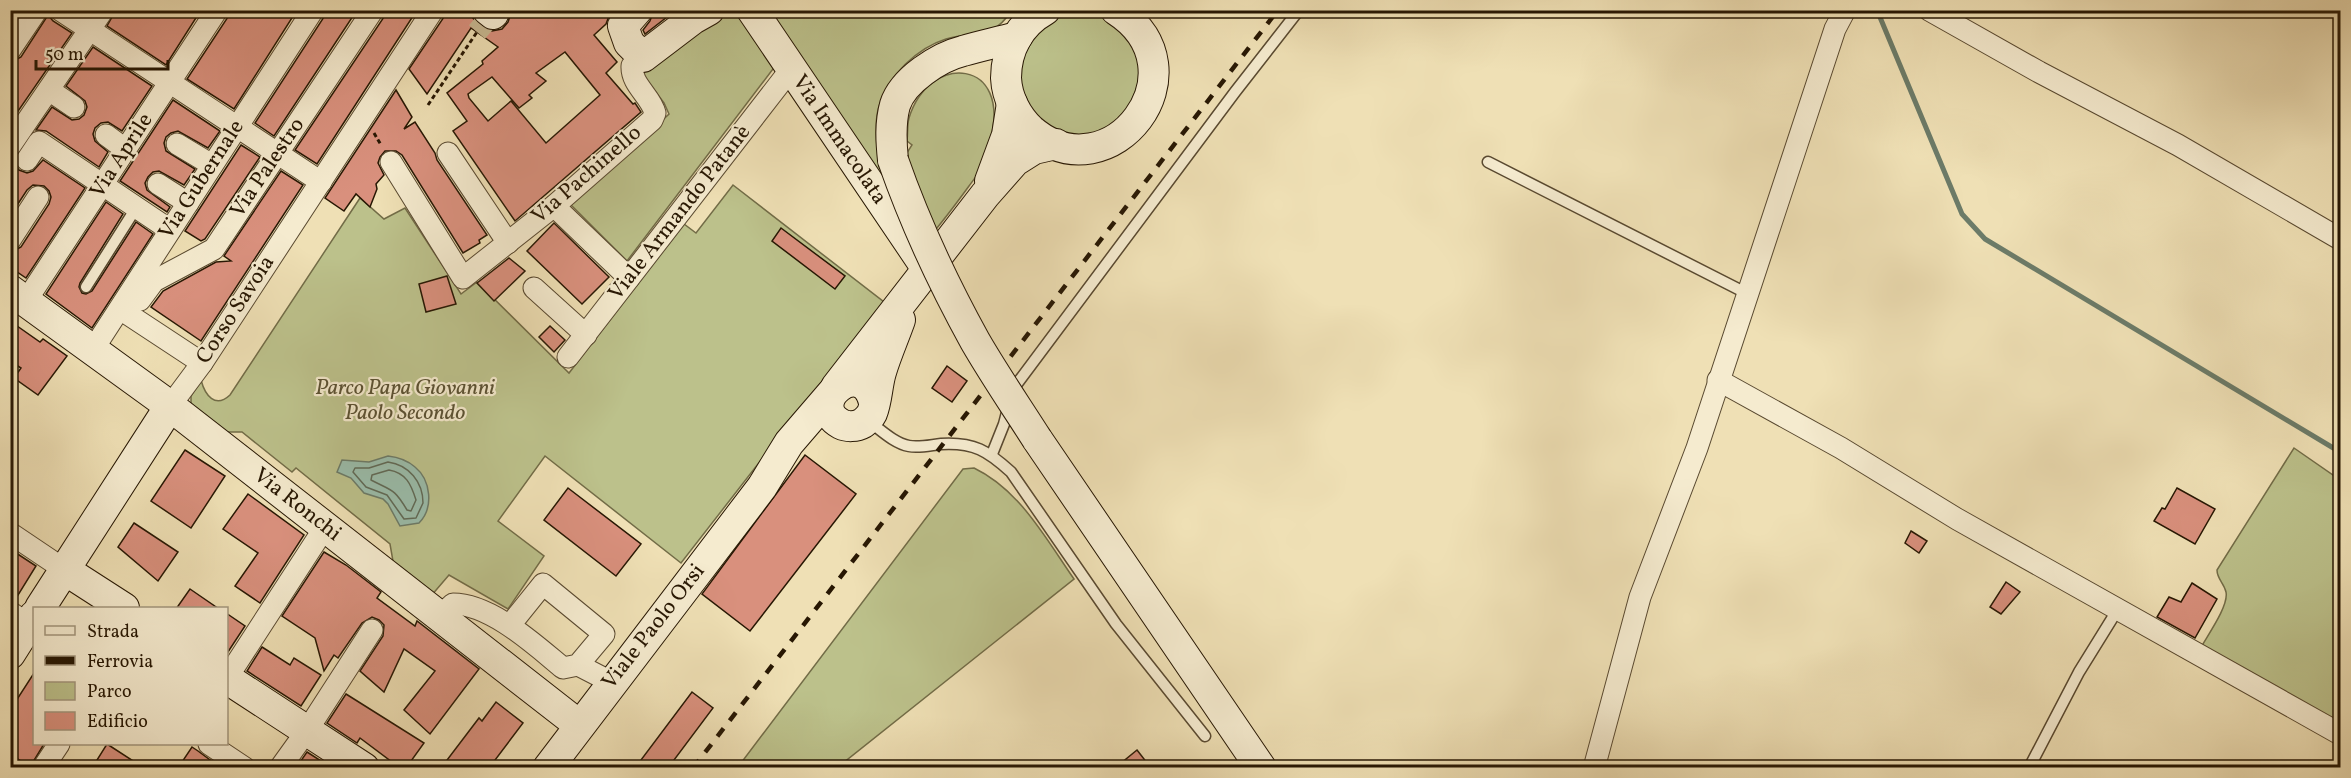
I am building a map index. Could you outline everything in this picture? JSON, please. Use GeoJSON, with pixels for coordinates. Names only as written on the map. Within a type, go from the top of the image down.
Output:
{"type":"FeatureCollection","features":[{"type":"Feature","properties":{"kind":"main road"},"geometry":{"type":"LineString","coordinates":[[637,10],[623,26],[629,43],[644,57],[693,19],[709,10]]}},
{"type":"Feature","properties":{"kind":"main road","name":"Via Immacolata"},"geometry":{"type":"LineString","coordinates":[[752,10],[791,69],[919,279]]}},
{"type":"Feature","properties":{"kind":"main road"},"geometry":{"type":"LineString","coordinates":[[1116,10],[1141,33],[1151,55]]}},
{"type":"Feature","properties":{"kind":"main road"},"geometry":{"type":"LineString","coordinates":[[934,63],[966,61],[980,65],[1009,92],[1029,128],[1056,144],[1076,148],[1096,147],[1114,140],[1131,128],[1143,112],[1151,94],[1154,74],[1151,55],[1152,10]]}},
{"type":"Feature","properties":{"kind":"main road"},"geometry":{"type":"LineString","coordinates":[[1028,21],[934,63],[919,74],[896,102],[892,123],[893,160],[914,215],[976,342],[1037,439],[1261,768]]}},
{"type":"Feature","properties":{"kind":"main road"},"geometry":{"type":"LineString","coordinates":[[985,195],[1007,135],[1008,58],[1028,21]]}},
{"type":"Feature","properties":{"kind":"main road"},"geometry":{"type":"LineString","coordinates":[[762,487],[789,442],[834,390],[985,195],[1015,161],[1034,149],[1056,144]]}},
{"type":"Feature","properties":{"kind":"main road"},"geometry":{"type":"LineString","coordinates":[[762,487],[797,453],[862,416],[919,279]]}},
{"type":"Feature","properties":{"kind":"main road","name":"Via Ronchi"},"geometry":{"type":"LineString","coordinates":[[18,295],[170,406],[579,726]]}},
{"type":"Feature","properties":{"kind":"main road"},"geometry":{"type":"LineString","coordinates":[[849,382],[856,382],[868,389],[862,416],[840,423],[831,413],[829,406],[834,390],[849,382]]}},
{"type":"Feature","properties":{"kind":"main road","name":"Corso Savoia"},"geometry":{"type":"LineString","coordinates":[[38,607],[65,570],[170,406]]}},
{"type":"Feature","properties":{"kind":"main road","name":"Viale Paolo Orsi"},"geometry":{"type":"LineString","coordinates":[[548,768],[611,682],[762,487]]}},
{"type":"Feature","properties":{"kind":"main road"},"geometry":{"type":"LineString","coordinates":[[65,570],[121,607]]}},
{"type":"Feature","properties":{"kind":"main road","name":"Corso Savoia"},"geometry":{"type":"LineString","coordinates":[[10,654],[30,618]]}},
{"type":"Feature","properties":{"kind":"main road"},"geometry":{"type":"LineString","coordinates":[[228,679],[308,729],[364,768]]}},
{"type":"Feature","properties":{"kind":"street"},"geometry":{"type":"LineString","coordinates":[[10,50],[37,10]]}},
{"type":"Feature","properties":{"kind":"street"},"geometry":{"type":"LineString","coordinates":[[60,10],[321,182]]}},
{"type":"Feature","properties":{"kind":"street"},"geometry":{"type":"LineString","coordinates":[[21,155],[49,90],[103,10]]}},
{"type":"Feature","properties":{"kind":"street","name":"Via Aprile"},"geometry":{"type":"LineString","coordinates":[[18,295],[103,185],[217,10]]}},
{"type":"Feature","properties":{"kind":"street","name":"Via Gubernale"},"geometry":{"type":"LineString","coordinates":[[92,351],[128,304],[170,230],[313,10]]}},
{"type":"Feature","properties":{"kind":"street","name":"Via Palestro"},"geometry":{"type":"LineString","coordinates":[[128,304],[154,281],[214,249],[373,10]]}},
{"type":"Feature","properties":{"kind":"street","name":"Corso Savoia"},"geometry":{"type":"LineString","coordinates":[[170,406],[202,363],[433,10]]}},
{"type":"Feature","properties":{"kind":"street"},"geometry":{"type":"LineString","coordinates":[[1594,768],[1640,597],[1697,448],[1835,29],[1845,10]]}},
{"type":"Feature","properties":{"kind":"street"},"geometry":{"type":"LineString","coordinates":[[1929,10],[2039,72],[2178,145],[2340,239]]}},
{"type":"Feature","properties":{"kind":"street","name":"Via Pachinello"},"geometry":{"type":"LineString","coordinates":[[391,162],[463,278],[554,206],[652,120],[655,113],[654,106],[632,75],[632,66],[644,57]]}},
{"type":"Feature","properties":{"kind":"street","name":"Viale Armando Patanè"},"geometry":{"type":"LineString","coordinates":[[568,357],[791,69]]}},
{"type":"Feature","properties":{"kind":"street"},"geometry":{"type":"LineString","coordinates":[[49,90],[74,107]]}},
{"type":"Feature","properties":{"kind":"street"},"geometry":{"type":"LineString","coordinates":[[106,135],[125,149]]}},
{"type":"Feature","properties":{"kind":"street"},"geometry":{"type":"LineString","coordinates":[[21,155],[39,142],[170,230]]}},
{"type":"Feature","properties":{"kind":"street"},"geometry":{"type":"LineString","coordinates":[[177,144],[212,165]]}},
{"type":"Feature","properties":{"kind":"street"},"geometry":{"type":"LineString","coordinates":[[448,153],[508,243]]}},
{"type":"Feature","properties":{"kind":"street"},"geometry":{"type":"LineString","coordinates":[[158,184],[188,203]]}},
{"type":"Feature","properties":{"kind":"street"},"geometry":{"type":"LineString","coordinates":[[10,240],[38,197]]}},
{"type":"Feature","properties":{"kind":"street"},"geometry":{"type":"LineString","coordinates":[[554,206],[629,278]]}},
{"type":"Feature","properties":{"kind":"street"},"geometry":{"type":"LineString","coordinates":[[534,288],[585,334]]}},
{"type":"Feature","properties":{"kind":"street"},"geometry":{"type":"LineString","coordinates":[[128,304],[202,363]]}},
{"type":"Feature","properties":{"kind":"street"},"geometry":{"type":"LineString","coordinates":[[1718,380],[1841,448],[1957,519],[2340,734]]}},
{"type":"Feature","properties":{"kind":"street"},"geometry":{"type":"LineString","coordinates":[[228,676],[325,527]]}},
{"type":"Feature","properties":{"kind":"street"},"geometry":{"type":"LineString","coordinates":[[10,533],[65,570]]}},
{"type":"Feature","properties":{"kind":"street"},"geometry":{"type":"LineString","coordinates":[[440,616],[453,604],[465,604],[510,625],[564,668],[578,665],[604,634],[543,584],[510,625]]}},
{"type":"Feature","properties":{"kind":"street"},"geometry":{"type":"LineString","coordinates":[[280,768],[372,630]]}},
{"type":"Feature","properties":{"kind":"street"},"geometry":{"type":"LineString","coordinates":[[578,665],[611,682]]}},
{"type":"Feature","properties":{"kind":"street"},"geometry":{"type":"LineString","coordinates":[[43,768],[58,745]]}},
{"type":"Feature","properties":{"kind":"street"},"geometry":{"type":"LineString","coordinates":[[210,745],[245,768]]}},
{"type":"Feature","properties":{"kind":"lane"},"geometry":{"type":"LineString","coordinates":[[992,454],[1004,424],[1013,389],[1228,101],[1299,10]]}},
{"type":"Feature","properties":{"kind":"lane"},"geometry":{"type":"LineString","coordinates":[[1488,162],[1748,294]]}},
{"type":"Feature","properties":{"kind":"lane"},"geometry":{"type":"LineString","coordinates":[[86,286],[136,208]]}},
{"type":"Feature","properties":{"kind":"lane"},"geometry":{"type":"LineString","coordinates":[[862,416],[891,438],[908,446],[963,445],[978,447],[992,454],[1011,472],[1116,624],[1205,736]]}},
{"type":"Feature","properties":{"kind":"lane"},"geometry":{"type":"LineString","coordinates":[[2029,768],[2079,672],[2118,609]]}},
{"type":"Feature","properties":{"kind":"path"},"geometry":{"type":"LineString","coordinates":[[428,105],[488,17]]}},
{"type":"Feature","properties":{"kind":"path"},"geometry":{"type":"LineString","coordinates":[[364,116],[391,162]]}},
{"type":"Feature","properties":{"kind":"green space"},"geometry":{"type":"Polygon","coordinates":[[[762,11],[1011,11],[1004,20],[990,30],[946,39],[914,56],[889,84],[883,95],[876,121],[877,148],[905,156],[912,145],[907,141],[909,118],[919,97],[933,82],[949,74],[966,74],[980,80],[990,93],[994,113],[983,166],[920,248],[762,11]]]}},
{"type":"Feature","properties":{"kind":"green space"},"geometry":{"type":"Polygon","coordinates":[[[1066,11],[1097,12],[1117,21],[1131,38],[1145,65],[1124,122],[1085,138],[1045,127],[1019,94],[1020,52],[1046,20],[1066,11]]]}},
{"type":"Feature","properties":{"kind":"green space"},"geometry":{"type":"Polygon","coordinates":[[[726,13],[744,19],[776,65],[627,261],[571,205],[669,114],[664,103],[642,74],[690,30],[726,13]]]}},
{"type":"Feature","properties":{"kind":"green space","name":"Parco Papa Giovanni Paolo Secondo"},"geometry":{"type":"Polygon","coordinates":[[[733,185],[884,302],[681,563],[545,456],[498,521],[544,556],[508,609],[449,575],[431,596],[394,567],[390,544],[296,468],[292,472],[242,432],[224,432],[191,405],[191,396],[201,380],[205,391],[211,398],[220,401],[230,395],[360,198],[384,219],[405,208],[461,294],[477,282],[569,373],[684,224],[696,233],[733,185]]]}},
{"type":"Feature","properties":{"kind":"green space"},"geometry":{"type":"Polygon","coordinates":[[[2294,448],[2340,480],[2340,728],[2200,649],[2221,613],[2226,598],[2226,592],[2217,570],[2294,448]]]}},
{"type":"Feature","properties":{"kind":"green space"},"geometry":{"type":"Polygon","coordinates":[[[974,468],[990,477],[1018,502],[1074,579],[838,767],[738,767],[963,469],[974,468]]]}},
{"type":"Feature","properties":{"kind":"water"},"geometry":{"type":"Polygon","coordinates":[[[388,456],[409,462],[424,479],[429,502],[424,517],[419,523],[400,526],[383,499],[364,493],[351,478],[337,472],[342,460],[369,462],[388,456]]]}},
{"type":"Feature","properties":{"kind":"building"},"geometry":{"type":"Polygon","coordinates":[[[10,10],[21,10],[10,26],[10,10]]]}},
{"type":"Feature","properties":{"kind":"building"},"geometry":{"type":"Polygon","coordinates":[[[116,10],[201,10],[166,65],[107,26],[116,10]]]}},
{"type":"Feature","properties":{"kind":"building"},"geometry":{"type":"Polygon","coordinates":[[[230,10],[297,10],[234,109],[187,79],[228,17],[230,10]]]}},
{"type":"Feature","properties":{"kind":"building"},"geometry":{"type":"Polygon","coordinates":[[[326,10],[357,10],[274,136],[255,123],[324,17],[326,10]]]}},
{"type":"Feature","properties":{"kind":"building"},"geometry":{"type":"Polygon","coordinates":[[[386,10],[417,10],[317,164],[295,150],[384,17],[386,10]]]}},
{"type":"Feature","properties":{"kind":"building"},"geometry":{"type":"Polygon","coordinates":[[[446,10],[471,10],[472,17],[477,23],[492,31],[502,29],[508,22],[512,10],[602,10],[609,16],[606,24],[594,35],[617,62],[606,73],[641,112],[515,221],[453,131],[467,121],[447,93],[483,64],[482,61],[498,47],[471,28],[427,94],[409,69],[444,17],[446,10]],[[565,52],[536,73],[546,81],[529,95],[532,98],[519,108],[492,77],[468,94],[488,121],[511,101],[546,143],[600,95],[565,52]]]}},
{"type":"Feature","properties":{"kind":"building"},"geometry":{"type":"Polygon","coordinates":[[[654,10],[676,10],[645,34],[643,30],[654,10]]]}},
{"type":"Feature","properties":{"kind":"building"},"geometry":{"type":"Polygon","coordinates":[[[48,15],[72,33],[14,117],[10,114],[10,63],[21,57],[48,15]]]}},
{"type":"Feature","properties":{"kind":"building"},"geometry":{"type":"Polygon","coordinates":[[[93,47],[152,86],[122,131],[108,122],[101,123],[95,128],[93,134],[95,141],[108,152],[99,167],[46,131],[36,130],[52,107],[72,120],[84,115],[87,107],[85,101],[66,86],[93,47]]]}},
{"type":"Feature","properties":{"kind":"building"},"geometry":{"type":"Polygon","coordinates":[[[396,90],[412,117],[404,129],[415,122],[437,160],[487,235],[479,240],[480,243],[463,253],[402,155],[396,151],[385,151],[380,157],[378,163],[384,175],[376,184],[377,189],[370,207],[356,194],[344,211],[325,198],[396,90]]]}},
{"type":"Feature","properties":{"kind":"building"},"geometry":{"type":"Polygon","coordinates":[[[173,100],[220,131],[208,148],[178,131],[166,137],[164,143],[166,151],[195,169],[184,185],[159,171],[153,172],[148,177],[145,183],[147,190],[170,207],[167,212],[120,181],[173,100]]]}},
{"type":"Feature","properties":{"kind":"building"},"geometry":{"type":"Polygon","coordinates":[[[241,145],[260,157],[205,239],[201,241],[185,231],[241,145]]]}},
{"type":"Feature","properties":{"kind":"building"},"geometry":{"type":"Polygon","coordinates":[[[10,159],[19,170],[27,173],[33,171],[43,160],[85,188],[26,278],[10,267],[10,253],[21,247],[49,204],[51,197],[44,186],[33,185],[27,190],[10,216],[10,159]]]}},
{"type":"Feature","properties":{"kind":"building"},"geometry":{"type":"Polygon","coordinates":[[[281,171],[303,185],[201,341],[151,307],[163,291],[216,262],[231,261],[224,256],[281,171]]]}},
{"type":"Feature","properties":{"kind":"building"},"geometry":{"type":"Polygon","coordinates":[[[106,202],[123,214],[80,283],[82,293],[92,291],[136,222],[153,234],[92,328],[46,294],[106,202]]]}},
{"type":"Feature","properties":{"kind":"building"},"geometry":{"type":"Polygon","coordinates":[[[554,223],[609,277],[582,304],[527,251],[554,223]]]}},
{"type":"Feature","properties":{"kind":"building"},"geometry":{"type":"Polygon","coordinates":[[[781,228],[845,276],[835,289],[772,241],[781,228]]]}},
{"type":"Feature","properties":{"kind":"building"},"geometry":{"type":"Polygon","coordinates":[[[509,258],[525,271],[494,301],[477,283],[509,258]]]}},
{"type":"Feature","properties":{"kind":"building"},"geometry":{"type":"Polygon","coordinates":[[[447,276],[456,304],[426,312],[419,284],[447,276]]]}},
{"type":"Feature","properties":{"kind":"building"},"geometry":{"type":"Polygon","coordinates":[[[10,321],[40,342],[43,339],[67,356],[38,395],[14,378],[21,368],[10,361],[10,321]]]}},
{"type":"Feature","properties":{"kind":"building"},"geometry":{"type":"Polygon","coordinates":[[[550,326],[565,340],[554,352],[539,337],[550,326]]]}},
{"type":"Feature","properties":{"kind":"building"},"geometry":{"type":"Polygon","coordinates":[[[947,366],[967,381],[952,402],[932,388],[947,366]]]}},
{"type":"Feature","properties":{"kind":"building"},"geometry":{"type":"Polygon","coordinates":[[[185,450],[225,476],[191,528],[151,501],[185,450]]]}},
{"type":"Feature","properties":{"kind":"building"},"geometry":{"type":"Polygon","coordinates":[[[805,455],[856,494],[750,631],[702,594],[805,455]]]}},
{"type":"Feature","properties":{"kind":"building"},"geometry":{"type":"Polygon","coordinates":[[[568,488],[641,544],[616,576],[544,520],[568,488]]]}},
{"type":"Feature","properties":{"kind":"building"},"geometry":{"type":"Polygon","coordinates":[[[2177,488],[2215,509],[2195,544],[2154,521],[2162,508],[2165,509],[2177,488]]]}},
{"type":"Feature","properties":{"kind":"building"},"geometry":{"type":"Polygon","coordinates":[[[248,494],[304,535],[260,603],[235,586],[258,553],[223,529],[248,494]]]}},
{"type":"Feature","properties":{"kind":"building"},"geometry":{"type":"Polygon","coordinates":[[[134,523],[178,552],[158,581],[118,547],[134,523]]]}},
{"type":"Feature","properties":{"kind":"building"},"geometry":{"type":"Polygon","coordinates":[[[1911,531],[1927,541],[1919,553],[1905,543],[1911,531]]]}},
{"type":"Feature","properties":{"kind":"building"},"geometry":{"type":"Polygon","coordinates":[[[10,549],[36,566],[15,600],[10,599],[10,549]]]}},
{"type":"Feature","properties":{"kind":"building"},"geometry":{"type":"Polygon","coordinates":[[[324,552],[346,565],[381,592],[377,598],[415,626],[417,621],[479,669],[430,734],[404,710],[435,671],[404,649],[384,692],[360,671],[383,636],[384,625],[379,620],[372,617],[362,623],[338,658],[334,655],[324,671],[315,638],[282,616],[324,552]]]}},
{"type":"Feature","properties":{"kind":"building"},"geometry":{"type":"Polygon","coordinates":[[[2006,582],[2020,592],[2001,614],[1990,607],[2006,582]]]}},
{"type":"Feature","properties":{"kind":"building"},"geometry":{"type":"Polygon","coordinates":[[[2192,583],[2217,599],[2195,638],[2157,617],[2169,597],[2181,602],[2192,583]]]}},
{"type":"Feature","properties":{"kind":"building"},"geometry":{"type":"Polygon","coordinates":[[[190,589],[216,607],[177,607],[190,589]]]}},
{"type":"Feature","properties":{"kind":"building"},"geometry":{"type":"Polygon","coordinates":[[[228,614],[245,626],[228,652],[228,614]]]}},
{"type":"Feature","properties":{"kind":"building"},"geometry":{"type":"Polygon","coordinates":[[[262,647],[290,665],[294,658],[321,675],[301,706],[247,671],[262,647]]]}},
{"type":"Feature","properties":{"kind":"building"},"geometry":{"type":"Polygon","coordinates":[[[33,675],[33,745],[43,745],[30,767],[10,754],[10,697],[16,701],[33,675]]]}},
{"type":"Feature","properties":{"kind":"building"},"geometry":{"type":"Polygon","coordinates":[[[692,692],[713,708],[668,768],[635,768],[692,692]]]}},
{"type":"Feature","properties":{"kind":"building"},"geometry":{"type":"Polygon","coordinates":[[[346,694],[424,743],[406,768],[400,768],[360,738],[357,743],[327,723],[346,694]]]}},
{"type":"Feature","properties":{"kind":"building"},"geometry":{"type":"Polygon","coordinates":[[[496,702],[523,723],[489,768],[441,768],[479,718],[482,721],[496,702]]]}},
{"type":"Feature","properties":{"kind":"building"},"geometry":{"type":"Polygon","coordinates":[[[109,745],[144,768],[92,768],[109,745]]]}},
{"type":"Feature","properties":{"kind":"building"},"geometry":{"type":"Polygon","coordinates":[[[192,747],[198,751],[221,768],[178,768],[192,747]]]}},
{"type":"Feature","properties":{"kind":"building"},"geometry":{"type":"Polygon","coordinates":[[[1137,750],[1151,768],[1115,768],[1137,750]]]}},
{"type":"Feature","properties":{"kind":"building"},"geometry":{"type":"Polygon","coordinates":[[[307,752],[332,768],[296,768],[307,752]]]}},
{"type":"Feature","properties":{"kind":"waterway"},"geometry":{"type":"LineString","coordinates":[[1877,10],[1962,214],[1985,239],[2340,452]]}},
{"type":"Feature","properties":{"kind":"tunnel"},"geometry":{"type":"LineString","coordinates":[[477,32],[488,19]]}},
{"type":"Feature","properties":{"kind":"railway"},"geometry":{"type":"LineString","coordinates":[[693,768],[1278,10]]}}]}
